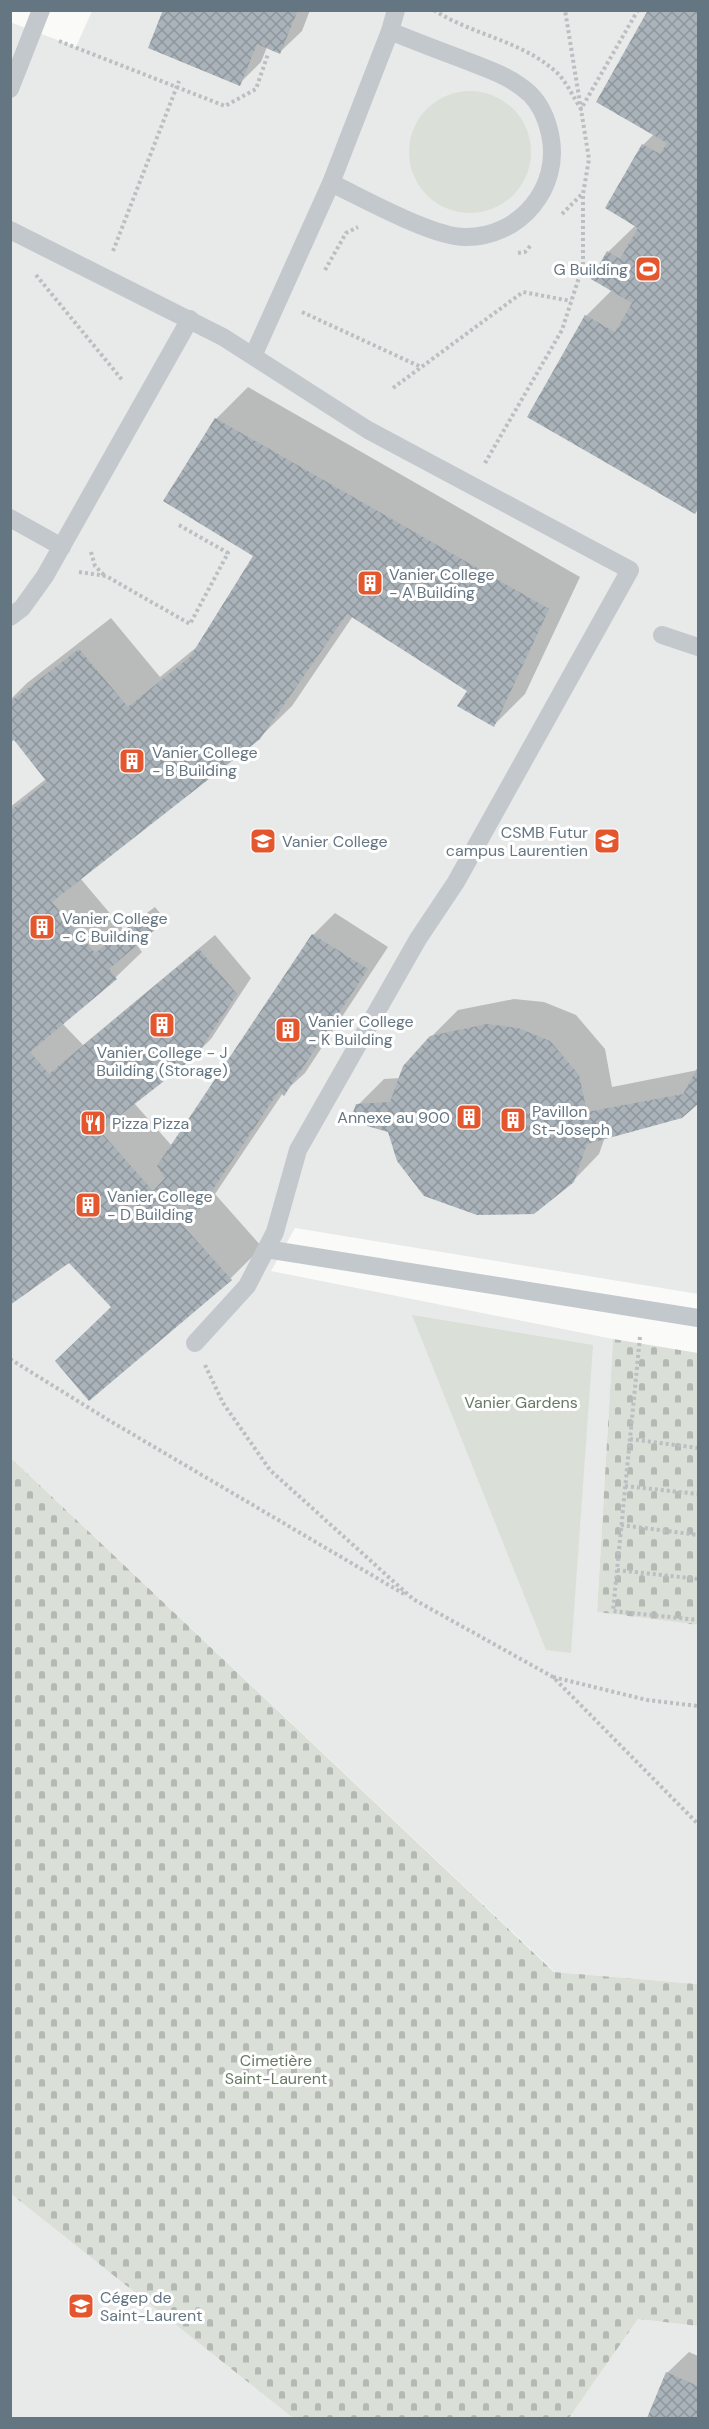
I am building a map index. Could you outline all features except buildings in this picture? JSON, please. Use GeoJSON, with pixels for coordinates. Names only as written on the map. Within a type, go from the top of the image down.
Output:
{"type":"FeatureCollection","features":[{"type":"Feature","properties":{"kind":"lane"},"geometry":{"type":"LineString","coordinates":[[10,89],[41,10]]}},
{"type":"Feature","properties":{"kind":"lane"},"geometry":{"type":"LineString","coordinates":[[253,356],[331,183],[396,10]]}},
{"type":"Feature","properties":{"kind":"lane"},"geometry":{"type":"LineString","coordinates":[[331,183],[436,231],[464,237],[492,234],[517,222],[538,202],[550,176],[553,148],[547,120],[532,96],[510,78],[390,31]]}},
{"type":"Feature","properties":{"kind":"lane"},"geometry":{"type":"LineString","coordinates":[[10,230],[190,319],[253,356],[368,430],[630,570],[456,882],[418,939],[298,1150],[275,1232],[247,1286],[195,1343]]}},
{"type":"Feature","properties":{"kind":"lane"},"geometry":{"type":"LineString","coordinates":[[10,617],[33,594],[62,547],[190,319]]}},
{"type":"Feature","properties":{"kind":"lane"},"geometry":{"type":"LineString","coordinates":[[10,518],[62,547]]}},
{"type":"Feature","properties":{"kind":"lane"},"geometry":{"type":"LineString","coordinates":[[662,634],[699,647]]}},
{"type":"Feature","properties":{"kind":"lane"},"geometry":{"type":"LineString","coordinates":[[266,1249],[699,1318]]}},
{"type":"Feature","properties":{"kind":"path"},"geometry":{"type":"LineString","coordinates":[[484,464],[562,330],[583,265],[582,194],[589,159],[565,10]]}},
{"type":"Feature","properties":{"kind":"path"},"geometry":{"type":"LineString","coordinates":[[581,109],[638,10]]}},
{"type":"Feature","properties":{"kind":"path"},"geometry":{"type":"LineString","coordinates":[[57,40],[225,106],[256,89],[268,54]]}},
{"type":"Feature","properties":{"kind":"path"},"geometry":{"type":"LineString","coordinates":[[111,255],[179,81]]}},
{"type":"Feature","properties":{"kind":"path"},"geometry":{"type":"LineString","coordinates":[[558,219],[582,194]]}},
{"type":"Feature","properties":{"kind":"path"},"geometry":{"type":"LineString","coordinates":[[323,273],[346,233],[365,224]]}},
{"type":"Feature","properties":{"kind":"path"},"geometry":{"type":"LineString","coordinates":[[513,254],[525,252],[533,244]]}},
{"type":"Feature","properties":{"kind":"path"},"geometry":{"type":"LineString","coordinates":[[35,273],[127,386]]}},
{"type":"Feature","properties":{"kind":"path"},"geometry":{"type":"LineString","coordinates":[[393,388],[523,292],[571,301]]}},
{"type":"Feature","properties":{"kind":"path"},"geometry":{"type":"LineString","coordinates":[[306,302],[301,312],[421,367]]}},
{"type":"Feature","properties":{"kind":"path"},"geometry":{"type":"LineString","coordinates":[[90,546],[95,566],[106,576],[190,624],[228,553],[177,524]]}},
{"type":"Feature","properties":{"kind":"path"},"geometry":{"type":"LineString","coordinates":[[75,572],[106,576]]}},
{"type":"Feature","properties":{"kind":"path"},"geometry":{"type":"LineString","coordinates":[[642,1309],[613,1611],[699,1620]]}},
{"type":"Feature","properties":{"kind":"path"},"geometry":{"type":"LineString","coordinates":[[195,1343],[223,1403],[270,1470],[413,1599]]}},
{"type":"Feature","properties":{"kind":"path"},"geometry":{"type":"LineString","coordinates":[[10,1359],[105,1418],[413,1599],[553,1677],[646,1700],[699,1706]]}},
{"type":"Feature","properties":{"kind":"path"},"geometry":{"type":"LineString","coordinates":[[630,1439],[699,1448]]}},
{"type":"Feature","properties":{"kind":"path"},"geometry":{"type":"LineString","coordinates":[[625,1486],[699,1494]]}},
{"type":"Feature","properties":{"kind":"path"},"geometry":{"type":"LineString","coordinates":[[621,1525],[699,1535]]}},
{"type":"Feature","properties":{"kind":"path"},"geometry":{"type":"LineString","coordinates":[[617,1570],[699,1579]]}},
{"type":"Feature","properties":{"kind":"path"},"geometry":{"type":"LineString","coordinates":[[553,1677],[699,1824]]}},
{"type":"Feature","properties":{"kind":"shaded area","name":"Vanier College"},"geometry":{"type":"Polygon","coordinates":[[[92,11],[698,11],[698,1294],[295,1228],[271,1271],[613,1339],[597,1612],[698,1625],[698,1984],[555,1972],[11,1458],[10,22],[76,47],[92,11]]]}},
{"type":"Feature","properties":{"kind":"shaded area","name":"Cégep de Saint-Laurent"},"geometry":{"type":"Polygon","coordinates":[[[11,2194],[293,2418],[11,2418],[11,2194]]]}},
{"type":"Feature","properties":{"kind":"shaded area"},"geometry":{"type":"Polygon","coordinates":[[[638,2319],[698,2326],[698,2418],[569,2418],[638,2319]]]}},
{"type":"Feature","properties":{"kind":"green space"},"geometry":{"type":"Polygon","coordinates":[[[470,91],[493,96],[504,101],[513,109],[521,118],[526,129],[531,152],[526,175],[521,186],[513,195],[504,203],[493,208],[470,213],[447,208],[436,203],[427,195],[419,186],[414,175],[409,152],[414,129],[419,118],[427,109],[436,101],[447,96],[470,91]]]}},
{"type":"Feature","properties":{"kind":"green space","name":"Vanier Gardens"},"geometry":{"type":"Polygon","coordinates":[[[412,1315],[593,1345],[571,1653],[546,1650],[412,1315]]]}},
{"type":"Feature","properties":{"kind":"green space"},"geometry":{"type":"Polygon","coordinates":[[[613,1339],[698,1353],[698,1625],[597,1612],[613,1339]]]}},
{"type":"Feature","properties":{"kind":"green space","name":"Cimetière Saint-Laurent"},"geometry":{"type":"Polygon","coordinates":[[[11,1458],[554,1972],[698,1984],[698,2326],[638,2319],[569,2418],[293,2418],[11,2194],[11,1458]]]}},
{"type":"Feature","properties":{"kind":"place","name":"G Building"},"geometry":{"type":"Point","coordinates":[648,269]}},
{"type":"Feature","properties":{"kind":"place","name":"Vanier College - A Building"},"geometry":{"type":"Point","coordinates":[370,583]}},
{"type":"Feature","properties":{"kind":"place","name":"Vanier College - B Building"},"geometry":{"type":"Point","coordinates":[132,761]}},
{"type":"Feature","properties":{"kind":"place","name":"Vanier College"},"geometry":{"type":"Point","coordinates":[263,841]}},
{"type":"Feature","properties":{"kind":"place","name":"CSMB Futur campus Laurentien"},"geometry":{"type":"Point","coordinates":[607,841]}},
{"type":"Feature","properties":{"kind":"place","name":"Vanier College - C Building"},"geometry":{"type":"Point","coordinates":[42,927]}},
{"type":"Feature","properties":{"kind":"place","name":"Vanier College - J Building (Storage)"},"geometry":{"type":"Point","coordinates":[162,1025]}},
{"type":"Feature","properties":{"kind":"place","name":"Vanier College - K Building"},"geometry":{"type":"Point","coordinates":[288,1030]}},
{"type":"Feature","properties":{"kind":"place","name":"Annexe au 900"},"geometry":{"type":"Point","coordinates":[469,1117]}},
{"type":"Feature","properties":{"kind":"place","name":"Pavillon St-Joseph"},"geometry":{"type":"Point","coordinates":[513,1120]}},
{"type":"Feature","properties":{"kind":"place","name":"Pizza Pizza"},"geometry":{"type":"Point","coordinates":[93,1123]}},
{"type":"Feature","properties":{"kind":"place","name":"Vanier College - D Building"},"geometry":{"type":"Point","coordinates":[88,1205]}},
{"type":"Feature","properties":{"kind":"place","name":"Cégep de Saint-Laurent"},"geometry":{"type":"Point","coordinates":[81,2306]}}]}
